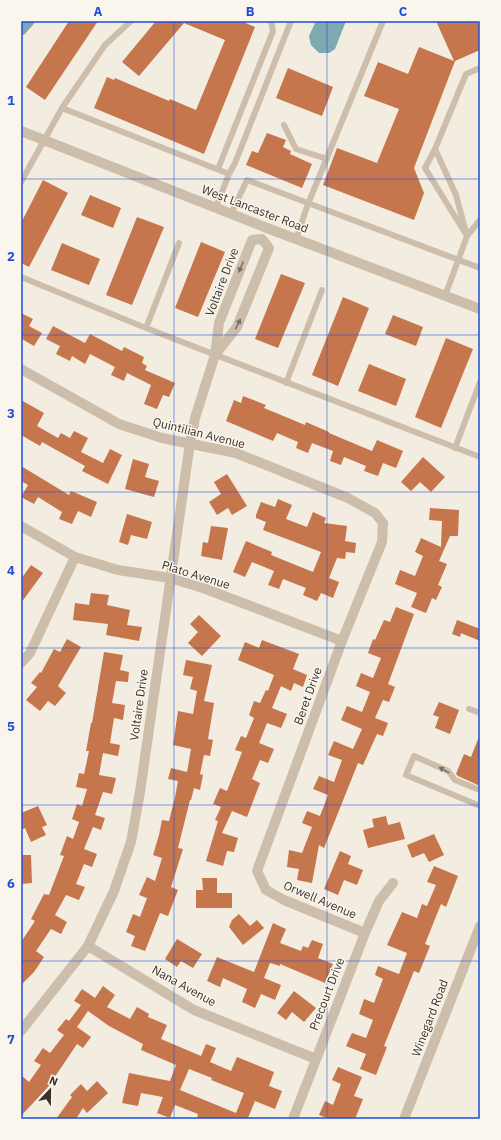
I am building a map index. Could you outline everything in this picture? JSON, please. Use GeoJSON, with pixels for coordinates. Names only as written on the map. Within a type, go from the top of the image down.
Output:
{"type":"FeatureCollection","features":[{"type":"Feature","properties":{"kind":"street","name":"West Lancaster Road"},"geometry":{"type":"LineString","coordinates":[[21,131],[267,228],[480,309]]}},
{"type":"Feature","properties":{"kind":"street"},"geometry":{"type":"LineString","coordinates":[[262,239],[267,228]]}},
{"type":"Feature","properties":{"kind":"street","name":"Voltaire Drive"},"geometry":{"type":"LineString","coordinates":[[21,1030],[88,946],[114,891],[131,842],[140,792],[190,443],[199,406],[215,356],[220,323],[231,291],[252,240],[262,239],[269,248],[237,327],[215,356]]}},
{"type":"Feature","properties":{"kind":"street","name":"Quintilian Avenue"},"geometry":{"type":"LineString","coordinates":[[21,369],[119,424],[162,438],[236,453],[348,498],[375,513]]}},
{"type":"Feature","properties":{"kind":"street","name":"Beret Drive"},"geometry":{"type":"LineString","coordinates":[[266,890],[257,871],[342,641],[382,542],[383,524],[375,513]]}},
{"type":"Feature","properties":{"kind":"street","name":"Plato Avenue"},"geometry":{"type":"LineString","coordinates":[[21,526],[75,557],[118,570],[170,578],[203,588],[342,641]]}},
{"type":"Feature","properties":{"kind":"street"},"geometry":{"type":"LineString","coordinates":[[21,663],[30,653],[75,557]]}},
{"type":"Feature","properties":{"kind":"street","name":"Precourt Drive"},"geometry":{"type":"LineString","coordinates":[[293,1119],[365,933],[379,901],[393,883]]}},
{"type":"Feature","properties":{"kind":"street","name":"Orwell Avenue"},"geometry":{"type":"LineString","coordinates":[[266,890],[284,900],[365,933]]}},
{"type":"Feature","properties":{"kind":"street","name":"Winegard Road"},"geometry":{"type":"LineString","coordinates":[[404,1119],[480,926]]}},
{"type":"Feature","properties":{"kind":"street","name":"Nana Avenue"},"geometry":{"type":"LineString","coordinates":[[88,946],[194,1010],[316,1059]]}},
{"type":"Feature","properties":{"kind":"lane"},"geometry":{"type":"LineString","coordinates":[[21,182],[62,108],[105,45],[131,21]]}},
{"type":"Feature","properties":{"kind":"lane"},"geometry":{"type":"LineString","coordinates":[[218,169],[274,31],[271,21]]}},
{"type":"Feature","properties":{"kind":"lane"},"geometry":{"type":"LineString","coordinates":[[216,208],[229,174],[235,164],[291,21]]}},
{"type":"Feature","properties":{"kind":"lane"},"geometry":{"type":"LineString","coordinates":[[296,239],[308,204],[384,21]]}},
{"type":"Feature","properties":{"kind":"lane"},"geometry":{"type":"LineString","coordinates":[[467,236],[425,168],[435,149],[466,74],[480,68]]}},
{"type":"Feature","properties":{"kind":"lane"},"geometry":{"type":"LineString","coordinates":[[62,108],[229,174]]}},
{"type":"Feature","properties":{"kind":"lane"},"geometry":{"type":"LineString","coordinates":[[284,125],[296,148],[327,159]]}},
{"type":"Feature","properties":{"kind":"lane"},"geometry":{"type":"LineString","coordinates":[[435,149],[456,195],[467,236]]}},
{"type":"Feature","properties":{"kind":"lane"},"geometry":{"type":"LineString","coordinates":[[231,214],[247,180],[480,268]]}},
{"type":"Feature","properties":{"kind":"lane"},"geometry":{"type":"LineString","coordinates":[[445,296],[467,236],[480,220]]}},
{"type":"Feature","properties":{"kind":"lane"},"geometry":{"type":"LineString","coordinates":[[146,328],[179,243]]}},
{"type":"Feature","properties":{"kind":"lane"},"geometry":{"type":"LineString","coordinates":[[21,277],[215,356],[480,457]]}},
{"type":"Feature","properties":{"kind":"lane"},"geometry":{"type":"LineString","coordinates":[[286,383],[322,290]]}},
{"type":"Feature","properties":{"kind":"lane"},"geometry":{"type":"LineString","coordinates":[[455,448],[480,382]]}},
{"type":"Feature","properties":{"kind":"lane"},"geometry":{"type":"LineString","coordinates":[[469,710],[480,712]]}},
{"type":"Feature","properties":{"kind":"lane"},"geometry":{"type":"LineString","coordinates":[[477,789],[455,780],[448,771],[414,756],[406,775],[480,806]]}},
{"type":"Feature","properties":{"kind":"water"},"geometry":{"type":"Polygon","coordinates":[[[316,21],[346,21],[335,49],[329,53],[319,53],[311,45],[309,36],[316,21]]]}},
{"type":"Feature","properties":{"kind":"building"},"geometry":{"type":"Polygon","coordinates":[[[69,21],[98,21],[45,100],[26,87],[69,21]]]}},
{"type":"Feature","properties":{"kind":"building"},"geometry":{"type":"Polygon","coordinates":[[[156,21],[241,21],[255,27],[204,154],[94,108],[107,77],[114,80],[115,78],[169,101],[170,99],[196,110],[225,40],[184,23],[139,76],[122,62],[156,21]]]}},
{"type":"Feature","properties":{"kind":"building"},"geometry":{"type":"Polygon","coordinates":[[[436,21],[480,21],[480,50],[455,61],[414,168],[424,193],[414,220],[323,185],[337,148],[377,163],[399,109],[364,96],[378,62],[408,74],[419,47],[454,61],[436,21]]]}},
{"type":"Feature","properties":{"kind":"building"},"geometry":{"type":"Polygon","coordinates":[[[288,68],[333,87],[322,116],[276,98],[288,68]]]}},
{"type":"Feature","properties":{"kind":"building"},"geometry":{"type":"Polygon","coordinates":[[[267,133],[286,140],[283,147],[291,151],[290,154],[312,164],[302,188],[246,165],[252,151],[258,153],[267,133]]]}},
{"type":"Feature","properties":{"kind":"building"},"geometry":{"type":"Polygon","coordinates":[[[43,180],[68,193],[29,267],[21,263],[21,223],[43,180]]]}},
{"type":"Feature","properties":{"kind":"building"},"geometry":{"type":"Polygon","coordinates":[[[90,195],[121,208],[113,228],[81,215],[90,195]]]}},
{"type":"Feature","properties":{"kind":"building"},"geometry":{"type":"Polygon","coordinates":[[[137,217],[164,227],[132,305],[106,295],[137,217]]]}},
{"type":"Feature","properties":{"kind":"building"},"geometry":{"type":"Polygon","coordinates":[[[201,242],[225,252],[198,317],[175,308],[201,242]]]}},
{"type":"Feature","properties":{"kind":"building"},"geometry":{"type":"Polygon","coordinates":[[[62,243],[100,259],[89,285],[51,270],[62,243]]]}},
{"type":"Feature","properties":{"kind":"building"},"geometry":{"type":"Polygon","coordinates":[[[281,274],[305,283],[278,348],[255,339],[281,274]]]}},
{"type":"Feature","properties":{"kind":"building"},"geometry":{"type":"Polygon","coordinates":[[[343,297],[369,308],[338,386],[312,375],[343,297]]]}},
{"type":"Feature","properties":{"kind":"building"},"geometry":{"type":"Polygon","coordinates":[[[21,313],[33,319],[29,326],[42,333],[34,346],[22,339],[21,341],[21,313]]]}},
{"type":"Feature","properties":{"kind":"building"},"geometry":{"type":"Polygon","coordinates":[[[393,315],[423,327],[416,346],[385,334],[393,315]]]}},
{"type":"Feature","properties":{"kind":"building"},"geometry":{"type":"Polygon","coordinates":[[[53,326],[85,343],[90,334],[122,351],[124,347],[144,357],[142,363],[147,366],[145,370],[175,383],[169,397],[163,395],[157,409],[144,404],[151,385],[127,373],[124,381],[111,375],[115,367],[90,354],[85,364],[72,356],[70,361],[56,354],[60,346],[46,339],[53,326]]]}},
{"type":"Feature","properties":{"kind":"building"},"geometry":{"type":"Polygon","coordinates":[[[446,338],[473,349],[441,428],[415,417],[446,338]]]}},
{"type":"Feature","properties":{"kind":"building"},"geometry":{"type":"Polygon","coordinates":[[[369,364],[406,379],[396,406],[358,391],[369,364]]]}},
{"type":"Feature","properties":{"kind":"building"},"geometry":{"type":"Polygon","coordinates":[[[243,396],[266,405],[264,408],[305,425],[306,422],[372,451],[377,440],[403,451],[396,468],[383,463],[378,476],[364,471],[366,466],[344,457],[341,465],[330,461],[333,451],[312,443],[308,453],[296,448],[298,442],[277,433],[273,441],[226,421],[234,400],[241,403],[243,396]]]}},
{"type":"Feature","properties":{"kind":"building"},"geometry":{"type":"Polygon","coordinates":[[[21,400],[44,413],[37,426],[58,438],[61,433],[70,438],[74,431],[88,438],[81,452],[103,463],[110,449],[122,455],[108,484],[82,471],[85,466],[42,442],[40,446],[21,435],[21,400]]]}},
{"type":"Feature","properties":{"kind":"building"},"geometry":{"type":"Polygon","coordinates":[[[423,457],[445,477],[431,492],[420,482],[411,491],[401,482],[423,457]]]}},
{"type":"Feature","properties":{"kind":"building"},"geometry":{"type":"Polygon","coordinates":[[[133,459],[149,464],[145,477],[159,481],[154,497],[125,489],[133,459]]]}},
{"type":"Feature","properties":{"kind":"building"},"geometry":{"type":"Polygon","coordinates":[[[21,466],[69,495],[71,491],[97,502],[91,517],[78,511],[72,524],[59,519],[62,512],[38,497],[34,504],[21,497],[28,485],[21,481],[21,466]]]}},
{"type":"Feature","properties":{"kind":"building"},"geometry":{"type":"Polygon","coordinates":[[[227,474],[247,506],[232,515],[228,508],[217,515],[209,502],[221,494],[214,482],[227,474]]]}},
{"type":"Feature","properties":{"kind":"building"},"geometry":{"type":"Polygon","coordinates":[[[278,499],[292,505],[286,519],[307,527],[313,512],[326,518],[324,523],[347,526],[345,541],[356,543],[355,553],[346,552],[345,559],[337,558],[329,578],[339,582],[333,598],[321,593],[317,601],[303,595],[306,588],[283,579],[279,589],[268,585],[274,571],[252,562],[245,577],[233,572],[246,541],[272,552],[271,555],[313,572],[321,552],[263,530],[266,522],[256,518],[261,502],[275,507],[278,499]]]}},
{"type":"Feature","properties":{"kind":"building"},"geometry":{"type":"Polygon","coordinates":[[[430,508],[459,510],[458,536],[450,536],[439,561],[447,564],[438,585],[442,587],[436,600],[432,598],[426,613],[411,607],[417,593],[395,584],[400,570],[415,576],[423,556],[415,552],[421,538],[441,547],[442,521],[429,520],[430,508]]]}},
{"type":"Feature","properties":{"kind":"building"},"geometry":{"type":"Polygon","coordinates":[[[127,514],[152,522],[147,539],[131,535],[128,545],[119,542],[127,514]]]}},
{"type":"Feature","properties":{"kind":"building"},"geometry":{"type":"Polygon","coordinates":[[[211,526],[228,528],[222,560],[201,556],[203,542],[208,543],[211,526]]]}},
{"type":"Feature","properties":{"kind":"building"},"geometry":{"type":"Polygon","coordinates":[[[31,565],[43,573],[21,603],[21,579],[31,565]]]}},
{"type":"Feature","properties":{"kind":"building"},"geometry":{"type":"Polygon","coordinates":[[[91,593],[109,595],[107,605],[130,610],[127,625],[142,627],[139,641],[106,635],[108,624],[73,620],[75,603],[89,605],[91,593]]]}},
{"type":"Feature","properties":{"kind":"building"},"geometry":{"type":"Polygon","coordinates":[[[396,607],[414,614],[388,684],[395,687],[389,702],[383,700],[375,718],[388,723],[383,736],[377,734],[363,765],[358,763],[324,848],[319,845],[312,883],[297,880],[299,869],[287,867],[289,850],[302,853],[312,827],[302,823],[307,811],[320,816],[328,795],[313,789],[319,776],[334,782],[342,760],[328,755],[334,741],[353,749],[362,729],[341,720],[347,706],[362,712],[370,692],[356,686],[361,673],[373,678],[381,658],[368,653],[373,639],[375,640],[384,620],[390,622],[396,607]]]}},
{"type":"Feature","properties":{"kind":"building"},"geometry":{"type":"Polygon","coordinates":[[[199,615],[221,636],[202,656],[188,643],[198,632],[190,624],[199,615]]]}},
{"type":"Feature","properties":{"kind":"building"},"geometry":{"type":"Polygon","coordinates":[[[457,620],[480,629],[480,641],[461,633],[460,637],[452,634],[457,620]]]}},
{"type":"Feature","properties":{"kind":"building"},"geometry":{"type":"Polygon","coordinates":[[[67,639],[81,647],[58,686],[66,693],[55,706],[48,701],[40,711],[26,700],[37,687],[31,683],[40,672],[41,673],[54,649],[60,652],[67,639]]]}},
{"type":"Feature","properties":{"kind":"building"},"geometry":{"type":"Polygon","coordinates":[[[262,640],[299,654],[293,669],[307,675],[303,687],[294,683],[291,691],[281,686],[272,708],[287,714],[281,728],[267,723],[259,743],[274,749],[268,763],[260,760],[252,779],[260,783],[247,817],[232,811],[222,833],[238,838],[234,852],[227,851],[223,866],[206,861],[218,821],[215,820],[221,807],[213,804],[220,788],[227,791],[242,752],[235,750],[241,736],[246,738],[254,718],[249,715],[254,701],[260,703],[266,690],[268,691],[274,675],[238,660],[245,642],[259,648],[262,640]]]}},
{"type":"Feature","properties":{"kind":"building"},"geometry":{"type":"Polygon","coordinates":[[[104,652],[123,655],[120,670],[129,672],[128,682],[116,681],[112,703],[125,705],[123,720],[114,718],[110,743],[120,745],[118,756],[103,753],[99,775],[116,778],[112,794],[103,792],[95,815],[105,818],[101,830],[93,827],[84,849],[97,854],[92,867],[84,864],[76,884],[85,887],[79,900],[66,895],[55,915],[67,922],[61,934],[51,929],[36,951],[44,957],[34,972],[21,985],[21,942],[35,921],[31,919],[44,894],[49,895],[64,856],[60,855],[67,836],[73,839],[79,822],[72,819],[77,804],[82,806],[87,789],[76,787],[79,773],[84,774],[89,751],[86,751],[104,652]]]}},
{"type":"Feature","properties":{"kind":"building"},"geometry":{"type":"Polygon","coordinates":[[[186,660],[212,665],[204,701],[214,703],[208,739],[213,740],[210,756],[204,755],[200,774],[203,775],[200,790],[194,788],[178,848],[183,849],[171,887],[178,890],[168,916],[160,913],[145,951],[131,946],[135,936],[126,932],[133,914],[140,917],[147,898],[139,895],[147,877],[155,881],[162,858],[153,855],[162,820],[169,821],[175,797],[178,781],[168,779],[171,768],[187,772],[191,749],[173,745],[178,711],[193,714],[197,691],[190,689],[193,677],[183,675],[186,660]]]}},
{"type":"Feature","properties":{"kind":"building"},"geometry":{"type":"Polygon","coordinates":[[[439,702],[459,710],[450,734],[435,728],[439,717],[433,715],[439,702]]]}},
{"type":"Feature","properties":{"kind":"building"},"geometry":{"type":"Polygon","coordinates":[[[480,734],[480,786],[456,774],[464,754],[471,757],[480,734]]]}},
{"type":"Feature","properties":{"kind":"building"},"geometry":{"type":"Polygon","coordinates":[[[38,806],[47,825],[42,827],[46,835],[31,842],[25,828],[21,830],[21,813],[38,806]]]}},
{"type":"Feature","properties":{"kind":"building"},"geometry":{"type":"Polygon","coordinates":[[[386,816],[388,825],[400,822],[405,839],[368,848],[363,830],[374,827],[372,819],[386,816]]]}},
{"type":"Feature","properties":{"kind":"building"},"geometry":{"type":"Polygon","coordinates":[[[434,834],[444,855],[429,862],[424,853],[412,858],[407,845],[434,834]]]}},
{"type":"Feature","properties":{"kind":"building"},"geometry":{"type":"Polygon","coordinates":[[[340,851],[351,856],[348,864],[363,870],[357,885],[344,880],[338,895],[324,889],[340,851]]]}},
{"type":"Feature","properties":{"kind":"building"},"geometry":{"type":"Polygon","coordinates":[[[21,855],[31,855],[32,883],[21,884],[21,855]]]}},
{"type":"Feature","properties":{"kind":"building"},"geometry":{"type":"Polygon","coordinates":[[[434,866],[458,876],[446,907],[441,904],[425,944],[430,946],[419,973],[414,971],[384,1046],[387,1047],[376,1075],[360,1069],[366,1054],[346,1046],[352,1033],[366,1038],[373,1020],[359,1014],[364,999],[374,1003],[383,979],[375,975],[378,966],[399,974],[407,953],[387,945],[402,912],[417,918],[422,904],[427,906],[436,885],[427,882],[434,866]]]}},
{"type":"Feature","properties":{"kind":"building"},"geometry":{"type":"Polygon","coordinates":[[[202,878],[217,878],[217,893],[232,893],[232,908],[196,908],[196,890],[203,890],[202,878]]]}},
{"type":"Feature","properties":{"kind":"building"},"geometry":{"type":"Polygon","coordinates":[[[239,914],[250,926],[257,920],[264,928],[243,945],[229,927],[232,920],[239,914]]]}},
{"type":"Feature","properties":{"kind":"building"},"geometry":{"type":"Polygon","coordinates":[[[273,923],[286,929],[280,943],[301,951],[303,946],[308,948],[312,940],[323,944],[318,958],[333,964],[325,983],[280,964],[280,966],[270,963],[264,978],[281,985],[275,1000],[261,994],[255,1008],[242,1002],[247,989],[223,978],[220,987],[207,981],[217,957],[254,972],[273,923]]]}},
{"type":"Feature","properties":{"kind":"building"},"geometry":{"type":"Polygon","coordinates":[[[177,939],[202,954],[193,968],[181,961],[177,967],[165,959],[177,939]]]}},
{"type":"Feature","properties":{"kind":"building"},"geometry":{"type":"Polygon","coordinates":[[[103,986],[115,995],[107,1007],[130,1019],[137,1007],[149,1014],[148,1017],[167,1025],[161,1039],[201,1056],[206,1044],[216,1048],[210,1062],[231,1071],[237,1057],[274,1072],[269,1086],[282,1091],[275,1109],[255,1101],[248,1118],[250,1119],[197,1119],[198,1114],[175,1105],[170,1118],[157,1113],[163,1097],[141,1093],[138,1106],[122,1103],[129,1073],[170,1081],[176,1065],[141,1050],[143,1044],[109,1026],[88,1011],[77,1027],[91,1037],[83,1048],[77,1044],[48,1087],[21,1116],[21,1075],[29,1082],[41,1065],[34,1061],[43,1048],[50,1053],[64,1035],[57,1030],[66,1019],[69,1021],[81,1005],[74,1001],[82,989],[95,998],[103,986]],[[189,1069],[180,1090],[236,1113],[244,1093],[211,1080],[212,1078],[189,1069]]]}},
{"type":"Feature","properties":{"kind":"building"},"geometry":{"type":"Polygon","coordinates":[[[294,991],[316,1008],[304,1022],[292,1012],[286,1020],[277,1013],[294,991]]]}},
{"type":"Feature","properties":{"kind":"building"},"geometry":{"type":"Polygon","coordinates":[[[338,1067],[362,1077],[354,1096],[363,1099],[355,1119],[330,1119],[319,1115],[325,1101],[333,1105],[341,1084],[332,1080],[338,1067]]]}},
{"type":"Feature","properties":{"kind":"building"},"geometry":{"type":"Polygon","coordinates":[[[97,1081],[108,1093],[87,1113],[83,1108],[76,1119],[56,1119],[72,1097],[70,1095],[81,1084],[87,1091],[97,1081]]]}},
{"type":"Feature","properties":{"kind":"waterway"},"geometry":{"type":"LineString","coordinates":[[21,30],[29,21]]}}]}
